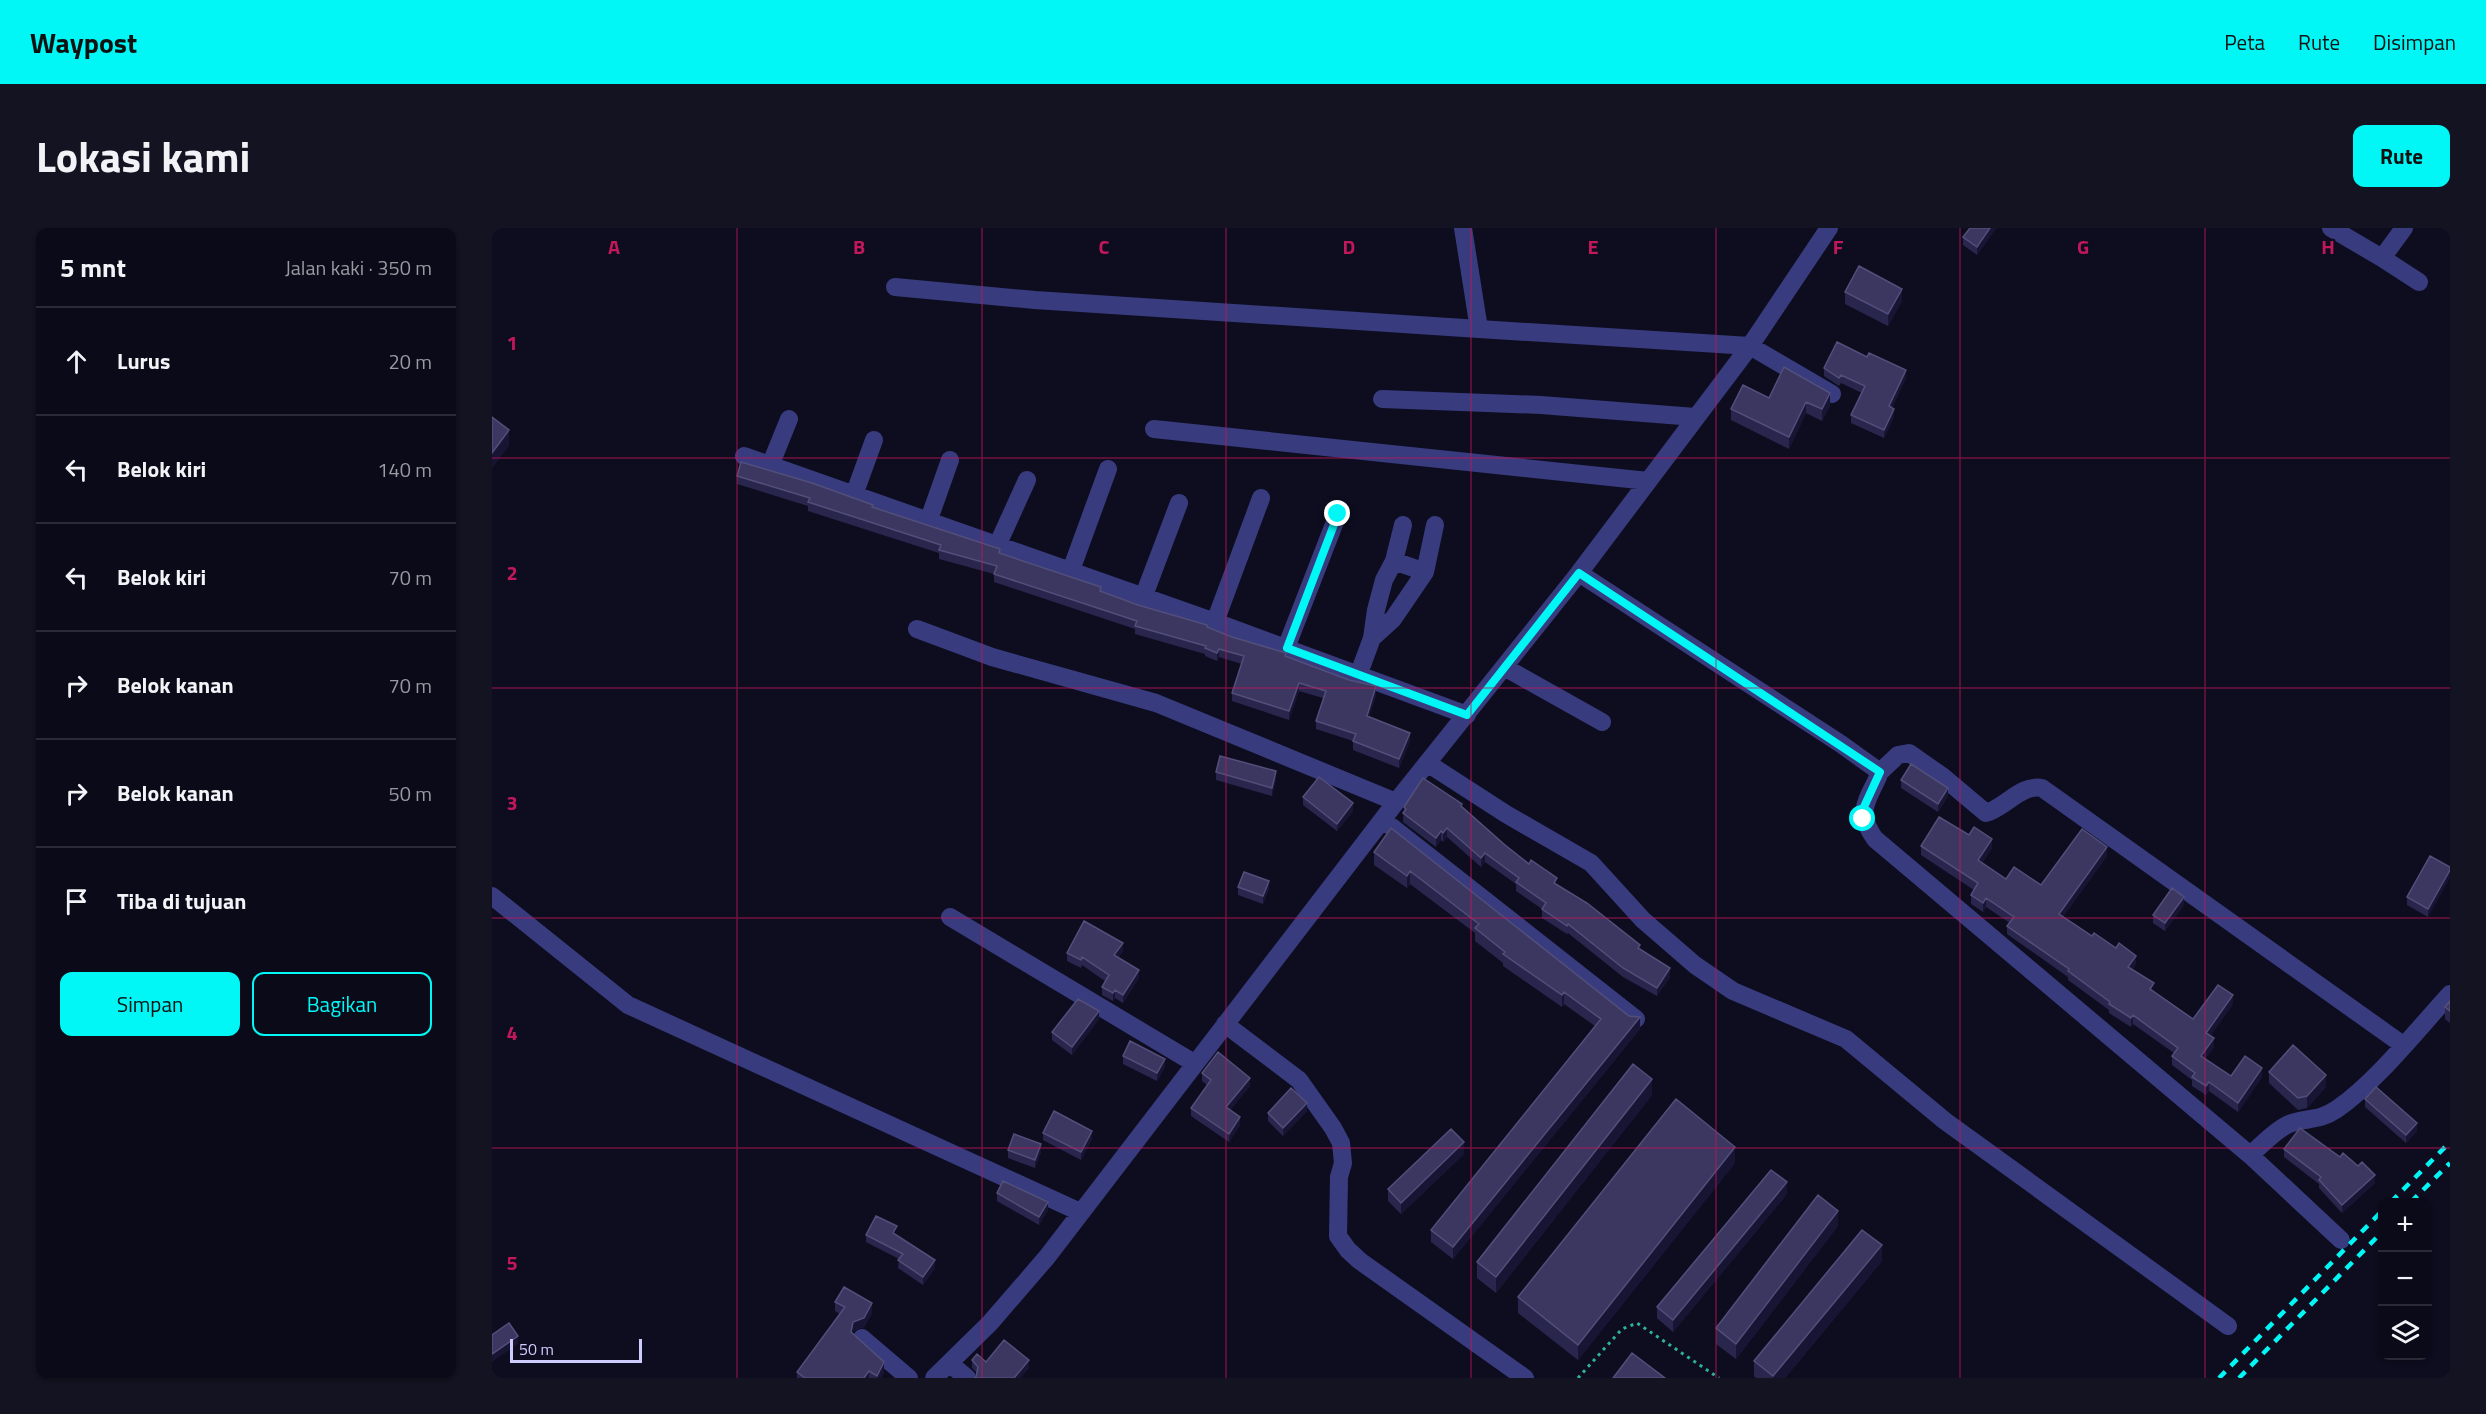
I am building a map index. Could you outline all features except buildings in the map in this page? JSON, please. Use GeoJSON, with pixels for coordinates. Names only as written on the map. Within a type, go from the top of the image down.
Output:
{"type":"FeatureCollection","features":[{"type":"Feature","properties":{"kind":"street"},"geometry":{"type":"LineString","coordinates":[[1463,228],[1479,329]]}},
{"type":"Feature","properties":{"kind":"street"},"geometry":{"type":"LineString","coordinates":[[934,1378],[990,1323],[1047,1257],[1396,802],[1579,573],[1750,346],[1829,228]]}},
{"type":"Feature","properties":{"kind":"street"},"geometry":{"type":"LineString","coordinates":[[2331,228],[2419,282]]}},
{"type":"Feature","properties":{"kind":"street"},"geometry":{"type":"LineString","coordinates":[[2382,258],[2404,228]]}},
{"type":"Feature","properties":{"kind":"street"},"geometry":{"type":"LineString","coordinates":[[895,287],[1035,300],[1750,346],[1833,394]]}},
{"type":"Feature","properties":{"kind":"street"},"geometry":{"type":"LineString","coordinates":[[1382,399],[1540,405],[1695,417]]}},
{"type":"Feature","properties":{"kind":"street"},"geometry":{"type":"LineString","coordinates":[[770,466],[789,419]]}},
{"type":"Feature","properties":{"kind":"street"},"geometry":{"type":"LineString","coordinates":[[1154,429],[1648,481]]}},
{"type":"Feature","properties":{"kind":"street"},"geometry":{"type":"LineString","coordinates":[[854,495],[874,440]]}},
{"type":"Feature","properties":{"kind":"street"},"geometry":{"type":"LineString","coordinates":[[744,456],[1070,573],[1215,622],[1467,715]]}},
{"type":"Feature","properties":{"kind":"street"},"geometry":{"type":"LineString","coordinates":[[928,522],[950,460]]}},
{"type":"Feature","properties":{"kind":"street"},"geometry":{"type":"LineString","coordinates":[[1070,573],[1108,469]]}},
{"type":"Feature","properties":{"kind":"street"},"geometry":{"type":"LineString","coordinates":[[997,546],[1028,480]]}},
{"type":"Feature","properties":{"kind":"street"},"geometry":{"type":"LineString","coordinates":[[1215,622],[1261,498]]}},
{"type":"Feature","properties":{"kind":"street"},"geometry":{"type":"LineString","coordinates":[[1143,598],[1179,504]]}},
{"type":"Feature","properties":{"kind":"street"},"geometry":{"type":"LineString","coordinates":[[1287,648],[1338,514]]}},
{"type":"Feature","properties":{"kind":"street"},"geometry":{"type":"LineString","coordinates":[[1358,676],[1372,638],[1382,590],[1394,561],[1403,525]]}},
{"type":"Feature","properties":{"kind":"street"},"geometry":{"type":"LineString","coordinates":[[1372,638],[1393,619],[1425,572],[1434,525]]}},
{"type":"Feature","properties":{"kind":"street"},"geometry":{"type":"LineString","coordinates":[[1394,561],[1425,572]]}},
{"type":"Feature","properties":{"kind":"street"},"geometry":{"type":"LineString","coordinates":[[1579,573],[1832,737],[1880,772]]}},
{"type":"Feature","properties":{"kind":"street"},"geometry":{"type":"LineString","coordinates":[[917,630],[992,657],[1156,704],[1396,802]]}},
{"type":"Feature","properties":{"kind":"street"},"geometry":{"type":"LineString","coordinates":[[1504,667],[1602,722]]}},
{"type":"Feature","properties":{"kind":"street"},"geometry":{"type":"LineString","coordinates":[[2341,1240],[2250,1155],[1875,839],[1863,819],[1863,809],[1880,772],[1898,755],[1909,753],[1942,776],[1986,813],[2026,789],[2034,786],[2042,788],[2403,1046]]}},
{"type":"Feature","properties":{"kind":"street"},"geometry":{"type":"LineString","coordinates":[[1427,763],[1541,835],[1591,863],[1643,920],[1695,965],[1733,991],[1846,1039],[1945,1121],[2228,1326]]}},
{"type":"Feature","properties":{"kind":"street"},"geometry":{"type":"LineString","coordinates":[[1383,820],[1636,1019]]}},
{"type":"Feature","properties":{"kind":"street"},"geometry":{"type":"LineString","coordinates":[[492,896],[628,1005],[1080,1212]]}},
{"type":"Feature","properties":{"kind":"street"},"geometry":{"type":"LineString","coordinates":[[950,917],[1194,1063]]}},
{"type":"Feature","properties":{"kind":"street"},"geometry":{"type":"LineString","coordinates":[[2250,1155],[2284,1127],[2297,1122],[2315,1120],[2353,1098],[2450,994]]}},
{"type":"Feature","properties":{"kind":"street"},"geometry":{"type":"LineString","coordinates":[[1225,1024],[1299,1080],[1334,1128],[1341,1143],[1343,1163],[1339,1177],[1338,1236],[1348,1250],[1360,1261],[1525,1378]]}},
{"type":"Feature","properties":{"kind":"street"},"geometry":{"type":"LineString","coordinates":[[862,1338],[909,1378]]}},
{"type":"Feature","properties":{"kind":"street"},"geometry":{"type":"LineString","coordinates":[[949,1363],[967,1378]]}},
{"type":"Feature","properties":{"kind":"path"},"geometry":{"type":"LineString","coordinates":[[1578,1378],[1622,1329],[1637,1323],[1719,1378]]}},
{"type":"Feature","properties":{"kind":"railway"},"geometry":{"type":"LineString","coordinates":[[2395,1198],[2450,1142]]}},
{"type":"Feature","properties":{"kind":"railway"},"geometry":{"type":"LineString","coordinates":[[2415,1198],[2450,1163]]}},
{"type":"Feature","properties":{"kind":"railway"},"geometry":{"type":"LineString","coordinates":[[2219,1378],[2378,1215]]}},
{"type":"Feature","properties":{"kind":"railway"},"geometry":{"type":"LineString","coordinates":[[2239,1378],[2378,1236]]}},
{"type":"Feature","properties":{"kind":"route"},"geometry":{"type":"LineString","coordinates":[[1338,514],[1287,648],[1467,715],[1579,573],[1841,744],[1880,772],[1863,809],[1863,819]]}}]}
